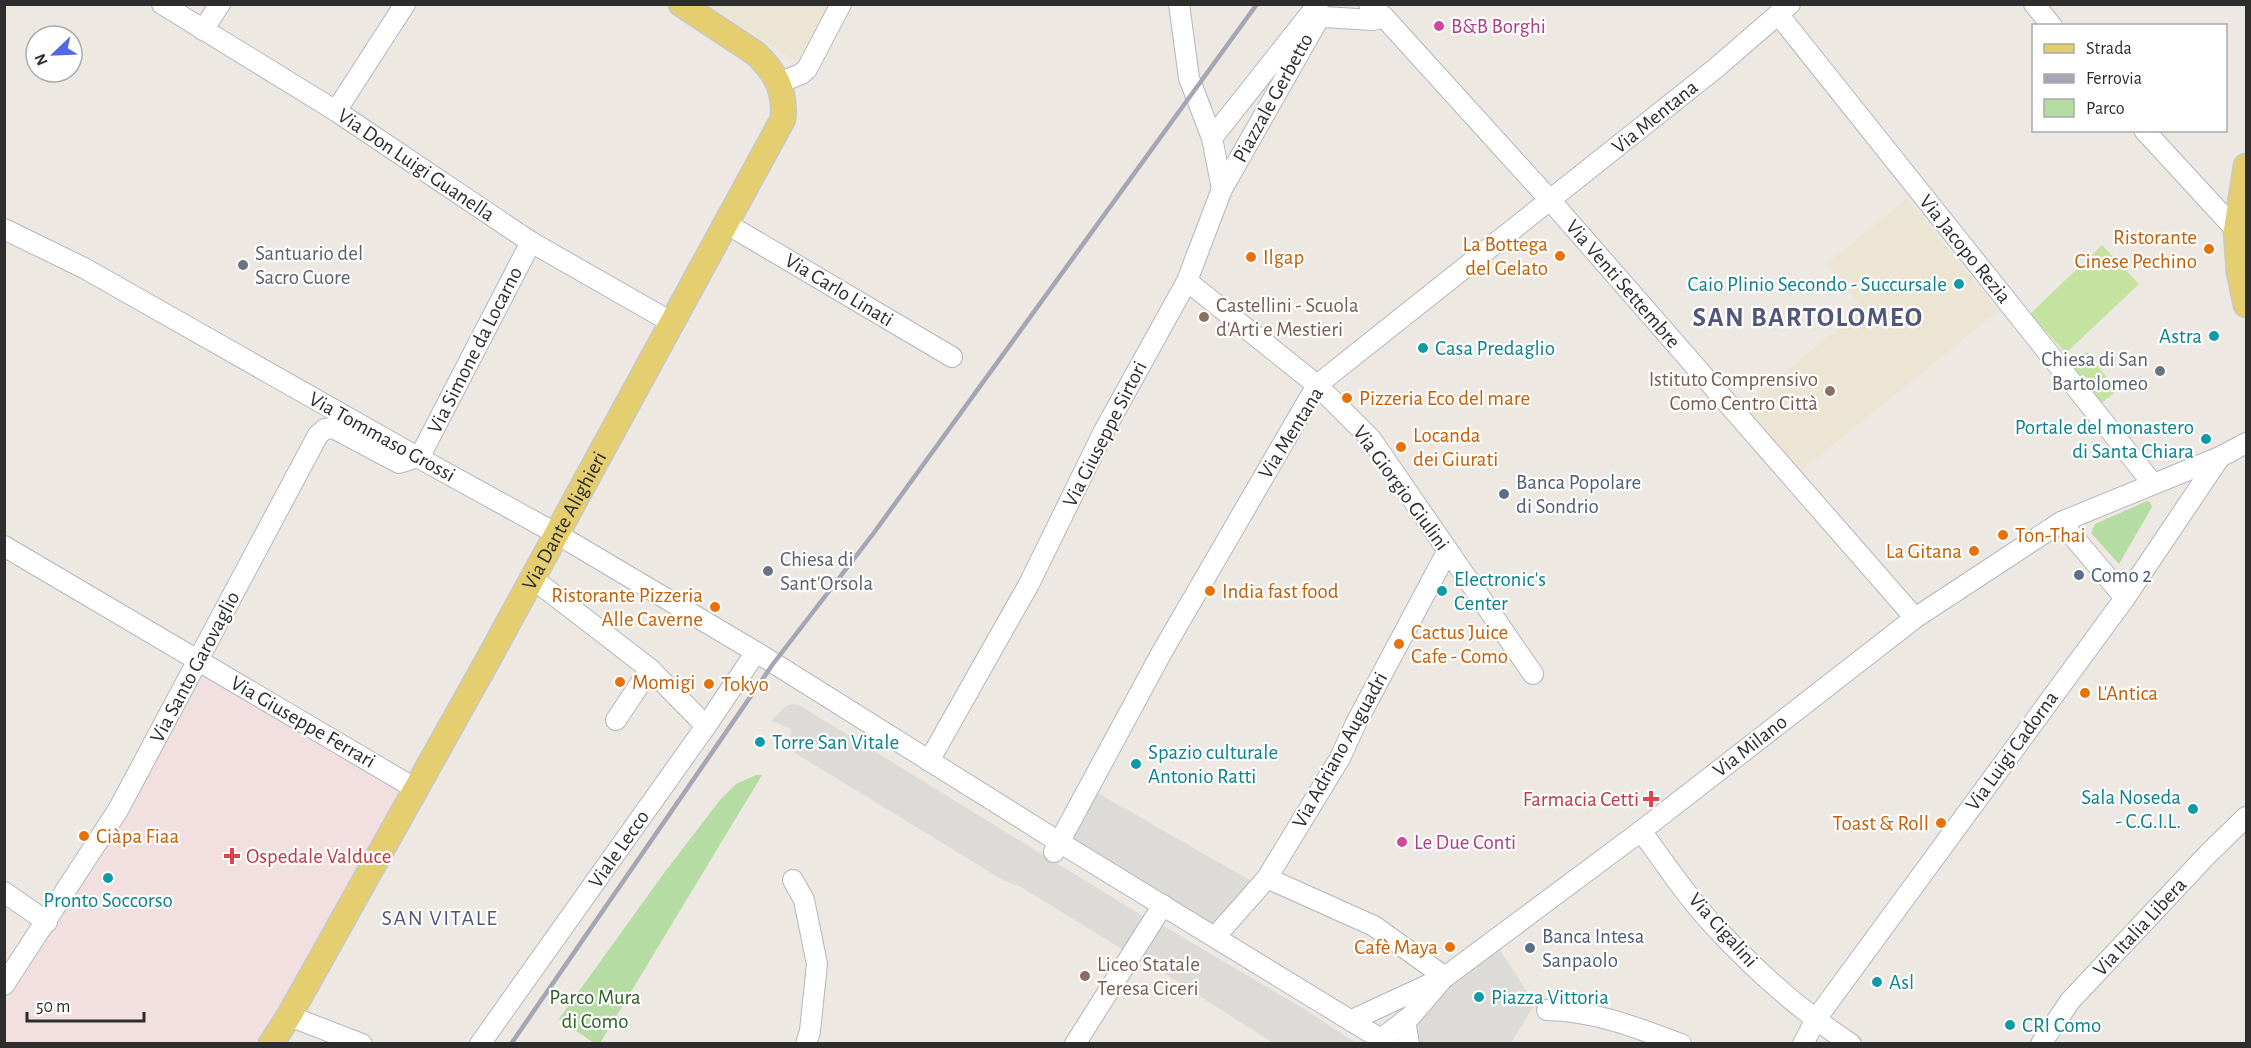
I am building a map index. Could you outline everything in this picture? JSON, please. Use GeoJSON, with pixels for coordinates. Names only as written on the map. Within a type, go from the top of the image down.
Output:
{"type":"FeatureCollection","features":[{"type":"Feature","properties":{"kind":"main road"},"geometry":{"type":"LineString","coordinates":[[681,4],[755,53],[772,71],[779,83]]}},
{"type":"Feature","properties":{"kind":"main road","name":"Via Dante Alighieri"},"geometry":{"type":"LineString","coordinates":[[271,1044],[289,1016],[416,789],[783,119],[783,96],[779,83]]}},
{"type":"Feature","properties":{"kind":"main road"},"geometry":{"type":"LineString","coordinates":[[2247,166],[2239,272],[2247,305]]}},
{"type":"Feature","properties":{"kind":"street","name":"Via Don Luigi Guanella"},"geometry":{"type":"LineString","coordinates":[[162,4],[336,111],[531,242],[671,322]]}},
{"type":"Feature","properties":{"kind":"street"},"geometry":{"type":"LineString","coordinates":[[203,30],[220,4]]}},
{"type":"Feature","properties":{"kind":"street"},"geometry":{"type":"LineString","coordinates":[[336,111],[405,4]]}},
{"type":"Feature","properties":{"kind":"street"},"geometry":{"type":"LineString","coordinates":[[779,83],[807,69],[841,4]]}},
{"type":"Feature","properties":{"kind":"street"},"geometry":{"type":"LineString","coordinates":[[1179,4],[1189,78],[1212,138],[1222,189]]}},
{"type":"Feature","properties":{"kind":"street","name":"Piazzale Gerbetto"},"geometry":{"type":"LineString","coordinates":[[1212,138],[1318,4]]}},
{"type":"Feature","properties":{"kind":"street"},"geometry":{"type":"LineString","coordinates":[[2034,4],[2050,24]]}},
{"type":"Feature","properties":{"kind":"street","name":"Piazzale Gerbetto"},"geometry":{"type":"LineString","coordinates":[[1222,189],[1318,21],[1324,17],[1373,20],[1379,9]]}},
{"type":"Feature","properties":{"kind":"street","name":"Via Venti Settembre"},"geometry":{"type":"LineString","coordinates":[[1379,9],[1550,200],[1915,618]]}},
{"type":"Feature","properties":{"kind":"street","name":"Via Mentana"},"geometry":{"type":"LineString","coordinates":[[1056,847],[1162,652],[1317,386],[1716,68],[1784,9]]}},
{"type":"Feature","properties":{"kind":"street","name":"Via Jacopo Rezia"},"geometry":{"type":"LineString","coordinates":[[1784,9],[2152,484]]}},
{"type":"Feature","properties":{"kind":"street"},"geometry":{"type":"LineString","coordinates":[[2146,132],[2240,247]]}},
{"type":"Feature","properties":{"kind":"street","name":"Via Giuseppe Sirtori"},"geometry":{"type":"LineString","coordinates":[[929,761],[1029,584],[1104,431],[1187,281],[1222,189]]}},
{"type":"Feature","properties":{"kind":"street","name":"Via Carlo Linati"},"geometry":{"type":"LineString","coordinates":[[727,224],[952,357]]}},
{"type":"Feature","properties":{"kind":"street","name":"Via Tommaso Grossi"},"geometry":{"type":"LineString","coordinates":[[4,229],[84,268],[557,534],[756,652],[929,761],[1056,847],[1163,905],[1386,1041]]}},
{"type":"Feature","properties":{"kind":"street","name":"Via Simone da Locarno"},"geometry":{"type":"LineString","coordinates":[[416,456],[531,242]]}},
{"type":"Feature","properties":{"kind":"street","name":"Via Giorgio Giulini"},"geometry":{"type":"LineString","coordinates":[[1187,281],[1317,386],[1371,439],[1533,674]]}},
{"type":"Feature","properties":{"kind":"street","name":"Via Santo Garovaglio"},"geometry":{"type":"LineString","coordinates":[[4,986],[118,810],[318,435],[325,429],[333,428],[399,463],[416,456]]}},
{"type":"Feature","properties":{"kind":"street","name":"Via Milano"},"geometry":{"type":"LineString","coordinates":[[1386,1041],[1445,977],[1641,831],[1915,618],[2061,522],[2220,457],[2247,443]]}},
{"type":"Feature","properties":{"kind":"street","name":"Via Luigi Cadorna"},"geometry":{"type":"LineString","coordinates":[[1803,1044],[1816,1019],[2125,598],[2220,457]]}},
{"type":"Feature","properties":{"kind":"street"},"geometry":{"type":"LineString","coordinates":[[2061,522],[2125,598]]}},
{"type":"Feature","properties":{"kind":"street","name":"Via Giuseppe Ferrari"},"geometry":{"type":"LineString","coordinates":[[4,546],[416,789]]}},
{"type":"Feature","properties":{"kind":"street","name":"Via Adriano Auguadri"},"geometry":{"type":"LineString","coordinates":[[1215,937],[1267,878],[1340,758],[1356,723],[1447,552]]}},
{"type":"Feature","properties":{"kind":"street"},"geometry":{"type":"LineString","coordinates":[[532,578],[650,669],[706,726]]}},
{"type":"Feature","properties":{"kind":"street","name":"Viale Lecco"},"geometry":{"type":"LineString","coordinates":[[480,1044],[756,652]]}},
{"type":"Feature","properties":{"kind":"street"},"geometry":{"type":"LineString","coordinates":[[616,720],[650,669]]}},
{"type":"Feature","properties":{"kind":"street","name":"Via Italia Libera"},"geometry":{"type":"LineString","coordinates":[[2041,1044],[2070,1001],[2208,854],[2247,817]]}},
{"type":"Feature","properties":{"kind":"street","name":"Via Cigalini"},"geometry":{"type":"LineString","coordinates":[[1641,831],[1715,927],[1761,973],[1816,1019],[1851,1044]]}},
{"type":"Feature","properties":{"kind":"street"},"geometry":{"type":"LineString","coordinates":[[1267,878],[1374,926],[1445,977]]}},
{"type":"Feature","properties":{"kind":"street"},"geometry":{"type":"LineString","coordinates":[[793,880],[804,900],[817,964],[810,1031],[806,1044]]}},
{"type":"Feature","properties":{"kind":"street"},"geometry":{"type":"LineString","coordinates":[[4,892],[47,921]]}},
{"type":"Feature","properties":{"kind":"street"},"geometry":{"type":"LineString","coordinates":[[1075,1044],[1163,905]]}},
{"type":"Feature","properties":{"kind":"street","name":"Via Milano"},"geometry":{"type":"LineString","coordinates":[[1352,1020],[1445,977]]}},
{"type":"Feature","properties":{"kind":"street"},"geometry":{"type":"LineString","coordinates":[[1547,1010],[1577,1011],[1603,1016],[1681,1044]]}},
{"type":"Feature","properties":{"kind":"street"},"geometry":{"type":"LineString","coordinates":[[289,1016],[362,1044]]}},
{"type":"Feature","properties":{"kind":"street"},"geometry":{"type":"LineString","coordinates":[[1405,1020],[1409,1044]]}},
{"type":"Feature","properties":{"kind":"shaded area"},"geometry":{"type":"Polygon","coordinates":[[[708,5],[828,5],[797,62],[708,5]]]}},
{"type":"Feature","properties":{"kind":"shaded area"},"geometry":{"type":"Polygon","coordinates":[[[1907,199],[1998,311],[1798,473],[1743,407],[1862,308],[1827,264],[1907,199]]]}},
{"type":"Feature","properties":{"kind":"shaded area","name":"Ospedale Valduce"},"geometry":{"type":"Polygon","coordinates":[[[203,675],[407,789],[262,1043],[5,1043],[4,1006],[203,675]]]}},
{"type":"Feature","properties":{"kind":"shaded area"},"geometry":{"type":"Polygon","coordinates":[[[799,705],[1146,918],[1125,951],[1021,887],[1003,880],[790,750],[791,729],[771,721],[786,706],[799,705]]]}},
{"type":"Feature","properties":{"kind":"shaded area"},"geometry":{"type":"Polygon","coordinates":[[[1096,792],[1260,886],[1215,937],[1059,842],[1096,792]]]}},
{"type":"Feature","properties":{"kind":"shaded area"},"geometry":{"type":"Polygon","coordinates":[[[1162,925],[1304,1009],[1356,1043],[1273,1043],[1142,959],[1162,925]]]}},
{"type":"Feature","properties":{"kind":"shaded area","name":"Piazza Vittoria"},"geometry":{"type":"Polygon","coordinates":[[[1496,944],[1535,1004],[1511,1043],[1409,1043],[1411,1016],[1496,944]]]}},
{"type":"Feature","properties":{"kind":"green space"},"geometry":{"type":"Polygon","coordinates":[[[2102,245],[2139,284],[2066,353],[2030,314],[2102,245]]]}},
{"type":"Feature","properties":{"kind":"green space"},"geometry":{"type":"Polygon","coordinates":[[[2087,352],[2117,391],[2099,405],[2069,366],[2087,352]]]}},
{"type":"Feature","properties":{"kind":"green space"},"geometry":{"type":"Polygon","coordinates":[[[2147,501],[2152,507],[2119,564],[2091,533],[2095,524],[2147,501]]]}},
{"type":"Feature","properties":{"kind":"green space","name":"Parco Mura di Como"},"geometry":{"type":"Polygon","coordinates":[[[756,775],[762,775],[600,1043],[594,1043],[559,1019],[664,873],[720,800],[736,784],[756,775]]]}},
{"type":"Feature","properties":{"kind":"railway"},"geometry":{"type":"LineString","coordinates":[[511,1044],[773,664],[873,534],[1257,4]]}},
{"type":"Feature","properties":{"kind":"place","name":"B&B Borghi"},"geometry":{"type":"Point","coordinates":[1439,26]}},
{"type":"Feature","properties":{"kind":"place","name":"Ristorante Cinese Pechino"},"geometry":{"type":"Point","coordinates":[2209,249]}},
{"type":"Feature","properties":{"kind":"place","name":"La Bottega del Gelato"},"geometry":{"type":"Point","coordinates":[1560,256]}},
{"type":"Feature","properties":{"kind":"place","name":"Ilgap"},"geometry":{"type":"Point","coordinates":[1251,257]}},
{"type":"Feature","properties":{"kind":"place","name":"Santuario del Sacro Cuore"},"geometry":{"type":"Point","coordinates":[243,265]}},
{"type":"Feature","properties":{"kind":"place","name":"Caio Plinio Secondo - Succursale"},"geometry":{"type":"Point","coordinates":[1959,284]}},
{"type":"Feature","properties":{"kind":"place","name":"Castellini - Scuola d'Arti e Mestieri"},"geometry":{"type":"Point","coordinates":[1204,317]}},
{"type":"Feature","properties":{"kind":"place","name":"Astra"},"geometry":{"type":"Point","coordinates":[2214,336]}},
{"type":"Feature","properties":{"kind":"place","name":"Casa Predaglio"},"geometry":{"type":"Point","coordinates":[1423,348]}},
{"type":"Feature","properties":{"kind":"place","name":"Chiesa di San Bartolomeo"},"geometry":{"type":"Point","coordinates":[2160,371]}},
{"type":"Feature","properties":{"kind":"place","name":"Istituto Comprensivo Como Centro Città"},"geometry":{"type":"Point","coordinates":[1830,391]}},
{"type":"Feature","properties":{"kind":"place","name":"Pizzeria Eco del mare"},"geometry":{"type":"Point","coordinates":[1347,398]}},
{"type":"Feature","properties":{"kind":"place","name":"Portale del monastero di Santa Chiara"},"geometry":{"type":"Point","coordinates":[2206,439]}},
{"type":"Feature","properties":{"kind":"place","name":"Locanda dei Giurati"},"geometry":{"type":"Point","coordinates":[1401,447]}},
{"type":"Feature","properties":{"kind":"place","name":"Banca Popolare di Sondrio"},"geometry":{"type":"Point","coordinates":[1504,494]}},
{"type":"Feature","properties":{"kind":"place","name":"Ton-Thai"},"geometry":{"type":"Point","coordinates":[2003,535]}},
{"type":"Feature","properties":{"kind":"place","name":"La Gitana"},"geometry":{"type":"Point","coordinates":[1974,551]}},
{"type":"Feature","properties":{"kind":"place","name":"Chiesa di Sant'Orsola"},"geometry":{"type":"Point","coordinates":[768,571]}},
{"type":"Feature","properties":{"kind":"place","name":"Como 2"},"geometry":{"type":"Point","coordinates":[2079,575]}},
{"type":"Feature","properties":{"kind":"place","name":"India fast food"},"geometry":{"type":"Point","coordinates":[1210,591]}},
{"type":"Feature","properties":{"kind":"place","name":"Electronic's Center"},"geometry":{"type":"Point","coordinates":[1442,591]}},
{"type":"Feature","properties":{"kind":"place","name":"Ristorante Pizzeria Alle Caverne"},"geometry":{"type":"Point","coordinates":[715,607]}},
{"type":"Feature","properties":{"kind":"place","name":"Cactus Juice Cafe - Como"},"geometry":{"type":"Point","coordinates":[1399,644]}},
{"type":"Feature","properties":{"kind":"place","name":"Momigi"},"geometry":{"type":"Point","coordinates":[620,682]}},
{"type":"Feature","properties":{"kind":"place","name":"Tokyo"},"geometry":{"type":"Point","coordinates":[709,684]}},
{"type":"Feature","properties":{"kind":"place","name":"L'Antica"},"geometry":{"type":"Point","coordinates":[2085,693]}},
{"type":"Feature","properties":{"kind":"place","name":"Torre San Vitale"},"geometry":{"type":"Point","coordinates":[760,742]}},
{"type":"Feature","properties":{"kind":"place","name":"Spazio culturale Antonio Ratti"},"geometry":{"type":"Point","coordinates":[1136,764]}},
{"type":"Feature","properties":{"kind":"place","name":"Farmacia Cetti"},"geometry":{"type":"Point","coordinates":[1651,799]}},
{"type":"Feature","properties":{"kind":"place","name":"Sala Noseda - C.G.I.L."},"geometry":{"type":"Point","coordinates":[2193,809]}},
{"type":"Feature","properties":{"kind":"place","name":"Toast & Roll"},"geometry":{"type":"Point","coordinates":[1941,823]}},
{"type":"Feature","properties":{"kind":"place","name":"Ciàpa Fiaa"},"geometry":{"type":"Point","coordinates":[84,836]}},
{"type":"Feature","properties":{"kind":"place","name":"Le Due Conti"},"geometry":{"type":"Point","coordinates":[1402,842]}},
{"type":"Feature","properties":{"kind":"place","name":"Ospedale Valduce"},"geometry":{"type":"Point","coordinates":[232,856]}},
{"type":"Feature","properties":{"kind":"place","name":"Pronto Soccorso"},"geometry":{"type":"Point","coordinates":[108,878]}},
{"type":"Feature","properties":{"kind":"place","name":"Cafè Maya"},"geometry":{"type":"Point","coordinates":[1450,947]}},
{"type":"Feature","properties":{"kind":"place","name":"Banca Intesa Sanpaolo"},"geometry":{"type":"Point","coordinates":[1530,948]}},
{"type":"Feature","properties":{"kind":"place","name":"Liceo Statale Teresa Ciceri"},"geometry":{"type":"Point","coordinates":[1085,976]}},
{"type":"Feature","properties":{"kind":"place","name":"Asl"},"geometry":{"type":"Point","coordinates":[1877,982]}},
{"type":"Feature","properties":{"kind":"place","name":"Piazza Vittoria"},"geometry":{"type":"Point","coordinates":[1479,997]}},
{"type":"Feature","properties":{"kind":"place","name":"CRI Como"},"geometry":{"type":"Point","coordinates":[2010,1025]}},
{"type":"Feature","properties":{"kind":"district","name":"SAN BARTOLOMEO"},"geometry":{"type":"Point","coordinates":[1808,317]}},
{"type":"Feature","properties":{"kind":"district","name":"SAN VITALE"},"geometry":{"type":"Point","coordinates":[440,918]}}]}
